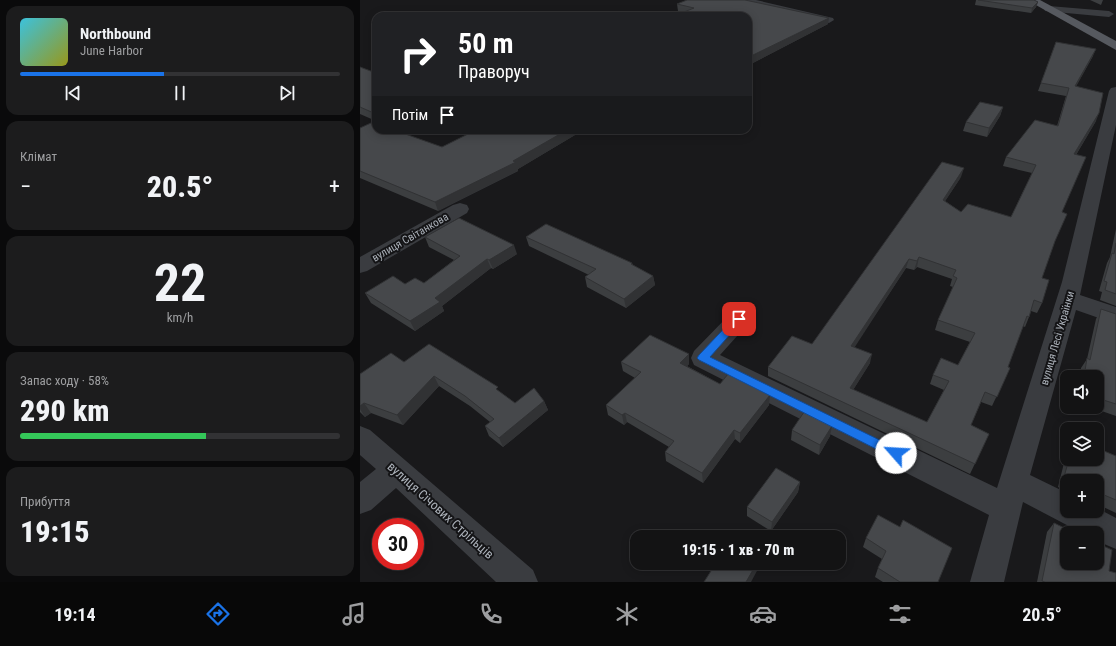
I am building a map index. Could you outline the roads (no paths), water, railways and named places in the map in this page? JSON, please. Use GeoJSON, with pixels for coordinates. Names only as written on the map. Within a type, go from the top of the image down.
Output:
{"type":"FeatureCollection","features":[{"type":"Feature","properties":{"kind":"main road"},"geometry":{"type":"LineString","coordinates":[[1032,0],[1116,46]]}},
{"type":"Feature","properties":{"kind":"street"},"geometry":{"type":"LineString","coordinates":[[743,0],[760,1],[829,20]]}},
{"type":"Feature","properties":{"kind":"street"},"geometry":{"type":"LineString","coordinates":[[1049,9],[1112,14]]}},
{"type":"Feature","properties":{"kind":"street"},"geometry":{"type":"LineString","coordinates":[[1063,17],[1112,14]]}},
{"type":"Feature","properties":{"kind":"street","name":"вулиця Лесі Українки"},"geometry":{"type":"LineString","coordinates":[[987,582],[1010,495],[1068,299],[1116,91]]}},
{"type":"Feature","properties":{"kind":"street","name":"вулиця Світанкова"},"geometry":{"type":"LineString","coordinates":[[360,266],[460,209]]}},
{"type":"Feature","properties":{"kind":"street"},"geometry":{"type":"LineString","coordinates":[[1068,299],[1116,316]]}},
{"type":"Feature","properties":{"kind":"street"},"geometry":{"type":"LineString","coordinates":[[739,319],[703,358],[1010,495],[1060,507]]}},
{"type":"Feature","properties":{"kind":"street","name":"вулиця Січових Стрільців"},"geometry":{"type":"LineString","coordinates":[[360,438],[398,470],[521,582]]}},
{"type":"Feature","properties":{"kind":"street"},"geometry":{"type":"LineString","coordinates":[[360,500],[398,470]]}},
{"type":"Feature","properties":{"kind":"street"},"geometry":{"type":"LineString","coordinates":[[1085,518],[1116,534]]}}]}
